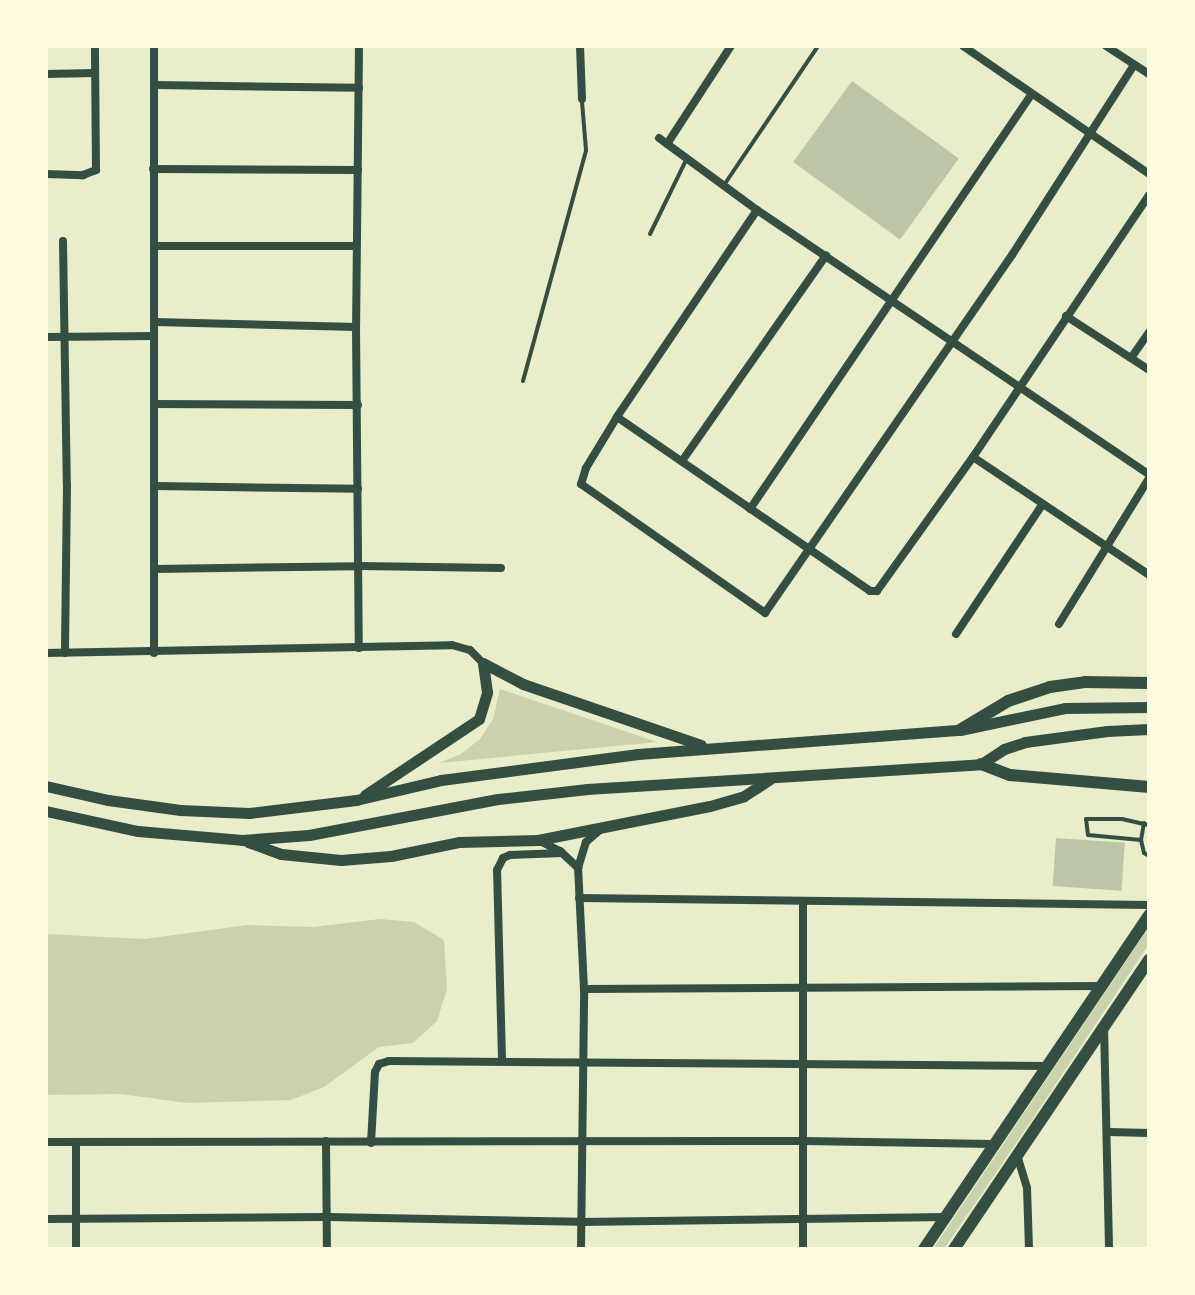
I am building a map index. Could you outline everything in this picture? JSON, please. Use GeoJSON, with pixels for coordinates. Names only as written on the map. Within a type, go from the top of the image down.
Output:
{"type":"FeatureCollection","features":[{"type":"Feature","properties":{"kind":"main road"},"geometry":{"type":"LineString","coordinates":[[483,663],[536,689],[705,747]]}},
{"type":"Feature","properties":{"kind":"main road"},"geometry":{"type":"LineString","coordinates":[[356,800],[479,719],[487,692],[483,663]]}},
{"type":"Feature","properties":{"kind":"main road"},"geometry":{"type":"LineString","coordinates":[[960,730],[1008,701],[1050,687],[1085,682],[1149,683]]}},
{"type":"Feature","properties":{"kind":"main road"},"geometry":{"type":"LineString","coordinates":[[46,786],[108,800],[221,813],[307,808],[441,780],[705,747],[960,730],[1065,708],[1149,707]]}},
{"type":"Feature","properties":{"kind":"main road"},"geometry":{"type":"LineString","coordinates":[[981,764],[1004,749],[1025,742],[1149,729]]}},
{"type":"Feature","properties":{"kind":"main road"},"geometry":{"type":"LineString","coordinates":[[46,811],[138,831],[242,840],[366,826],[498,799],[587,789],[769,780],[981,764],[1010,775],[1149,787]]}},
{"type":"Feature","properties":{"kind":"main road"},"geometry":{"type":"LineString","coordinates":[[242,840],[281,854],[341,860],[391,856],[459,842],[538,840],[600,830],[744,796],[769,780]]}},
{"type":"Feature","properties":{"kind":"main road"},"geometry":{"type":"LineString","coordinates":[[924,1249],[1149,915]]}},
{"type":"Feature","properties":{"kind":"main road"},"geometry":{"type":"LineString","coordinates":[[954,1249],[1149,960]]}},
{"type":"Feature","properties":{"kind":"street"},"geometry":{"type":"LineString","coordinates":[[46,174],[83,175],[96,170],[95,46]]}},
{"type":"Feature","properties":{"kind":"street"},"geometry":{"type":"LineString","coordinates":[[154,46],[154,653]]}},
{"type":"Feature","properties":{"kind":"street"},"geometry":{"type":"LineString","coordinates":[[359,46],[356,246],[359,648]]}},
{"type":"Feature","properties":{"kind":"street"},"geometry":{"type":"LineString","coordinates":[[580,46],[582,99]]}},
{"type":"Feature","properties":{"kind":"street"},"geometry":{"type":"LineString","coordinates":[[667,144],[731,46]]}},
{"type":"Feature","properties":{"kind":"street"},"geometry":{"type":"LineString","coordinates":[[963,46],[1149,174]]}},
{"type":"Feature","properties":{"kind":"street"},"geometry":{"type":"LineString","coordinates":[[1106,46],[1149,74]]}},
{"type":"Feature","properties":{"kind":"street"},"geometry":{"type":"LineString","coordinates":[[757,210],[617,417],[586,468],[581,484],[765,613],[811,551],[1134,65]]}},
{"type":"Feature","properties":{"kind":"street"},"geometry":{"type":"LineString","coordinates":[[46,74],[95,73]]}},
{"type":"Feature","properties":{"kind":"street"},"geometry":{"type":"LineString","coordinates":[[154,85],[359,88]]}},
{"type":"Feature","properties":{"kind":"street"},"geometry":{"type":"LineString","coordinates":[[750,509],[890,298],[1031,95]]}},
{"type":"Feature","properties":{"kind":"street"},"geometry":{"type":"LineString","coordinates":[[659,138],[757,210],[1149,476],[1059,624]]}},
{"type":"Feature","properties":{"kind":"street"},"geometry":{"type":"LineString","coordinates":[[153,169],[358,170]]}},
{"type":"Feature","properties":{"kind":"street"},"geometry":{"type":"LineString","coordinates":[[617,417],[870,591],[877,591],[973,457],[1149,195]]}},
{"type":"Feature","properties":{"kind":"street"},"geometry":{"type":"LineString","coordinates":[[63,241],[65,653]]}},
{"type":"Feature","properties":{"kind":"street"},"geometry":{"type":"LineString","coordinates":[[154,246],[356,246]]}},
{"type":"Feature","properties":{"kind":"street"},"geometry":{"type":"LineString","coordinates":[[682,461],[826,255]]}},
{"type":"Feature","properties":{"kind":"street"},"geometry":{"type":"LineString","coordinates":[[1066,316],[1149,370]]}},
{"type":"Feature","properties":{"kind":"street"},"geometry":{"type":"LineString","coordinates":[[154,322],[356,327]]}},
{"type":"Feature","properties":{"kind":"street"},"geometry":{"type":"LineString","coordinates":[[1131,358],[1149,332]]}},
{"type":"Feature","properties":{"kind":"street"},"geometry":{"type":"LineString","coordinates":[[46,337],[154,336]]}},
{"type":"Feature","properties":{"kind":"street"},"geometry":{"type":"LineString","coordinates":[[154,404],[358,405]]}},
{"type":"Feature","properties":{"kind":"street"},"geometry":{"type":"LineString","coordinates":[[973,457],[1149,575]]}},
{"type":"Feature","properties":{"kind":"street"},"geometry":{"type":"LineString","coordinates":[[155,486],[358,489]]}},
{"type":"Feature","properties":{"kind":"street"},"geometry":{"type":"LineString","coordinates":[[956,634],[1042,505]]}},
{"type":"Feature","properties":{"kind":"street"},"geometry":{"type":"LineString","coordinates":[[155,569],[359,566],[501,568]]}},
{"type":"Feature","properties":{"kind":"street"},"geometry":{"type":"LineString","coordinates":[[46,653],[459,645],[470,650],[483,663]]}},
{"type":"Feature","properties":{"kind":"street"},"geometry":{"type":"LineString","coordinates":[[581,1249],[584,989],[578,868],[586,842],[600,830]]}},
{"type":"Feature","properties":{"kind":"street"},"geometry":{"type":"LineString","coordinates":[[538,840],[562,853],[578,868]]}},
{"type":"Feature","properties":{"kind":"street"},"geometry":{"type":"LineString","coordinates":[[502,1059],[497,870],[503,858],[510,855],[562,853]]}},
{"type":"Feature","properties":{"kind":"street"},"geometry":{"type":"LineString","coordinates":[[579,898],[1149,905]]}},
{"type":"Feature","properties":{"kind":"street"},"geometry":{"type":"LineString","coordinates":[[803,901],[803,1249]]}},
{"type":"Feature","properties":{"kind":"street"},"geometry":{"type":"LineString","coordinates":[[584,989],[802,985],[1103,986]]}},
{"type":"Feature","properties":{"kind":"street"},"geometry":{"type":"LineString","coordinates":[[1104,1026],[1109,1132],[1109,1249]]}},
{"type":"Feature","properties":{"kind":"street"},"geometry":{"type":"LineString","coordinates":[[371,1143],[379,1064],[502,1059],[1048,1066]]}},
{"type":"Feature","properties":{"kind":"street"},"geometry":{"type":"LineString","coordinates":[[1109,1132],[1149,1133]]}},
{"type":"Feature","properties":{"kind":"street"},"geometry":{"type":"LineString","coordinates":[[326,1141],[327,1249]]}},
{"type":"Feature","properties":{"kind":"street"},"geometry":{"type":"LineString","coordinates":[[46,1142],[803,1141],[994,1144]]}},
{"type":"Feature","properties":{"kind":"street"},"geometry":{"type":"LineString","coordinates":[[76,1142],[76,1249]]}},
{"type":"Feature","properties":{"kind":"street"},"geometry":{"type":"LineString","coordinates":[[1017,1155],[1027,1188],[1029,1249]]}},
{"type":"Feature","properties":{"kind":"street"},"geometry":{"type":"LineString","coordinates":[[46,1219],[328,1217],[580,1222],[946,1217]]}},
{"type":"Feature","properties":{"kind":"lane"},"geometry":{"type":"LineString","coordinates":[[724,185],[818,46]]}},
{"type":"Feature","properties":{"kind":"lane"},"geometry":{"type":"LineString","coordinates":[[523,381],[586,150],[582,99]]}},
{"type":"Feature","properties":{"kind":"lane"},"geometry":{"type":"LineString","coordinates":[[650,234],[687,158]]}},
{"type":"Feature","properties":{"kind":"lane"},"geometry":{"type":"LineString","coordinates":[[1141,840],[1088,835],[1086,819],[1146,824],[1141,840],[1144,853],[1149,856]]}},
{"type":"Feature","properties":{"kind":"green space"},"geometry":{"type":"Polygon","coordinates":[[[500,689],[657,742],[439,763],[461,754],[480,739],[493,719],[500,689]]]}},
{"type":"Feature","properties":{"kind":"green space"},"geometry":{"type":"Polygon","coordinates":[[[380,919],[414,922],[444,940],[447,989],[437,1021],[413,1043],[379,1047],[324,1087],[291,1100],[187,1103],[121,1094],[46,1095],[46,934],[145,939],[247,925],[313,927],[380,919]]]}},
{"type":"Feature","properties":{"kind":"green space"},"geometry":{"type":"Polygon","coordinates":[[[1149,927],[1149,944],[1025,1130],[944,1249],[933,1249],[1149,927]]]}},
{"type":"Feature","properties":{"kind":"building"},"geometry":{"type":"Polygon","coordinates":[[[852,81],[959,159],[900,239],[793,162],[852,81]]]}},
{"type":"Feature","properties":{"kind":"building"},"geometry":{"type":"Polygon","coordinates":[[[1056,838],[1125,843],[1121,891],[1053,886],[1056,838]]]}}]}
